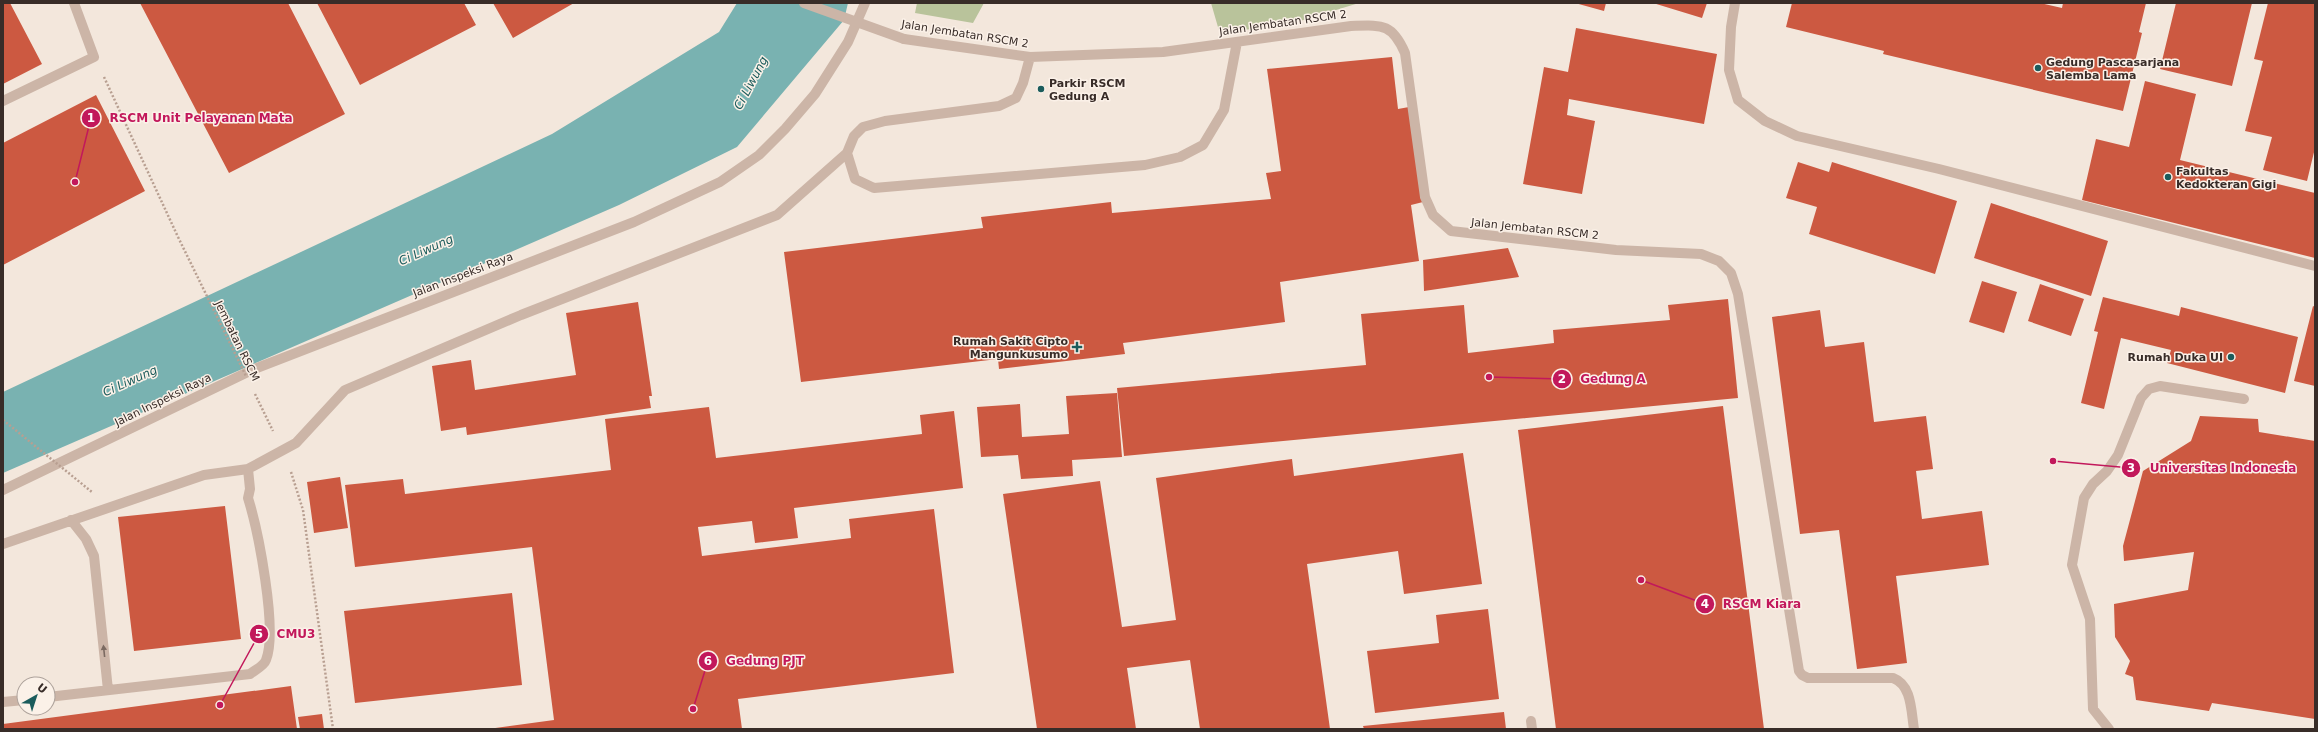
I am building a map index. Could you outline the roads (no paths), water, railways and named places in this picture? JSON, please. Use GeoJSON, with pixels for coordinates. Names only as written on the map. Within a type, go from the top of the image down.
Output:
{"type":"FeatureCollection","features":[{"type":"Feature","properties":{"kind":"street"},"geometry":{"type":"LineString","coordinates":[[3,101],[94,57],[74,3]]}},
{"type":"Feature","properties":{"kind":"street","name":"Jalan Jembatan RSCM 2"},"geometry":{"type":"LineString","coordinates":[[804,3],[904,39],[1030,57],[1163,52],[1351,26],[1380,25],[1390,29],[1399,40],[1405,53],[1425,197],[1433,215],[1450,231],[1616,250],[1701,254],[1719,261],[1731,273],[1738,294],[1800,671],[1802,675],[1808,678],[1893,678],[1900,681],[1906,688],[1914,729]]}},
{"type":"Feature","properties":{"kind":"street","name":"Jalan Inspeksi Raya"},"geometry":{"type":"LineString","coordinates":[[3,490],[252,370],[634,222],[720,182],[759,155],[785,129],[815,94],[848,42],[865,3]]}},
{"type":"Feature","properties":{"kind":"street"},"geometry":{"type":"LineString","coordinates":[[1735,3],[1731,27],[1729,70],[1738,100],[1765,121],[1797,136],[1939,169],[2315,266]]}},
{"type":"Feature","properties":{"kind":"street"},"geometry":{"type":"LineString","coordinates":[[847,153],[854,179],[874,188],[1144,165],[1180,157],[1203,145],[1224,110],[1237,42]]}},
{"type":"Feature","properties":{"kind":"street"},"geometry":{"type":"LineString","coordinates":[[3,544],[204,475],[248,469],[296,443],[345,390],[521,314],[776,215],[847,153],[854,136],[863,128],[885,121],[999,106],[1016,98],[1023,83],[1030,57]]}},
{"type":"Feature","properties":{"kind":"street"},"geometry":{"type":"LineString","coordinates":[[2109,729],[2093,709],[2090,619],[2072,565],[2084,498],[2093,484],[2107,471],[2118,455],[2141,398],[2149,389],[2160,386],[2244,400]]}},
{"type":"Feature","properties":{"kind":"street"},"geometry":{"type":"LineString","coordinates":[[56,696],[250,674],[266,662],[270,647],[267,586],[248,498],[250,489],[248,469]]}},
{"type":"Feature","properties":{"kind":"street"},"geometry":{"type":"LineString","coordinates":[[71,520],[86,539],[94,556],[108,690]]}},
{"type":"Feature","properties":{"kind":"street"},"geometry":{"type":"LineString","coordinates":[[3,702],[16,701]]}},
{"type":"Feature","properties":{"kind":"water","name":"Ci Liwung"},"geometry":{"type":"Polygon","coordinates":[[[737,3],[848,3],[844,20],[737,147],[619,205],[3,473],[3,392],[552,134],[719,32],[737,3]]]}},
{"type":"Feature","properties":{"kind":"place","name":"Gedung Pascasarjana Salemba Lama"},"geometry":{"type":"Point","coordinates":[2038,68]}},
{"type":"Feature","properties":{"kind":"place","name":"Parkir RSCM Gedung A"},"geometry":{"type":"Point","coordinates":[1041,89]}},
{"type":"Feature","properties":{"kind":"place","name":"Fakultas Kedokteran Gigi"},"geometry":{"type":"Point","coordinates":[2168,177]}},
{"type":"Feature","properties":{"kind":"place","name":"RSCM Unit Pelayanan Mata"},"geometry":{"type":"Point","coordinates":[75,182]}},
{"type":"Feature","properties":{"kind":"place","name":"Rumah Sakit Cipto Mangunkusumo"},"geometry":{"type":"Point","coordinates":[1077,347]}},
{"type":"Feature","properties":{"kind":"place","name":"Rumah Duka UI"},"geometry":{"type":"Point","coordinates":[2231,357]}},
{"type":"Feature","properties":{"kind":"place","name":"Gedung A"},"geometry":{"type":"Point","coordinates":[1489,377]}},
{"type":"Feature","properties":{"kind":"place","name":"Universitas Indonesia"},"geometry":{"type":"Point","coordinates":[2053,461]}},
{"type":"Feature","properties":{"kind":"place","name":"RSCM Kiara"},"geometry":{"type":"Point","coordinates":[1641,580]}},
{"type":"Feature","properties":{"kind":"place","name":"CMU3"},"geometry":{"type":"Point","coordinates":[220,705]}},
{"type":"Feature","properties":{"kind":"place","name":"Gedung PJT"},"geometry":{"type":"Point","coordinates":[693,709]}}]}
